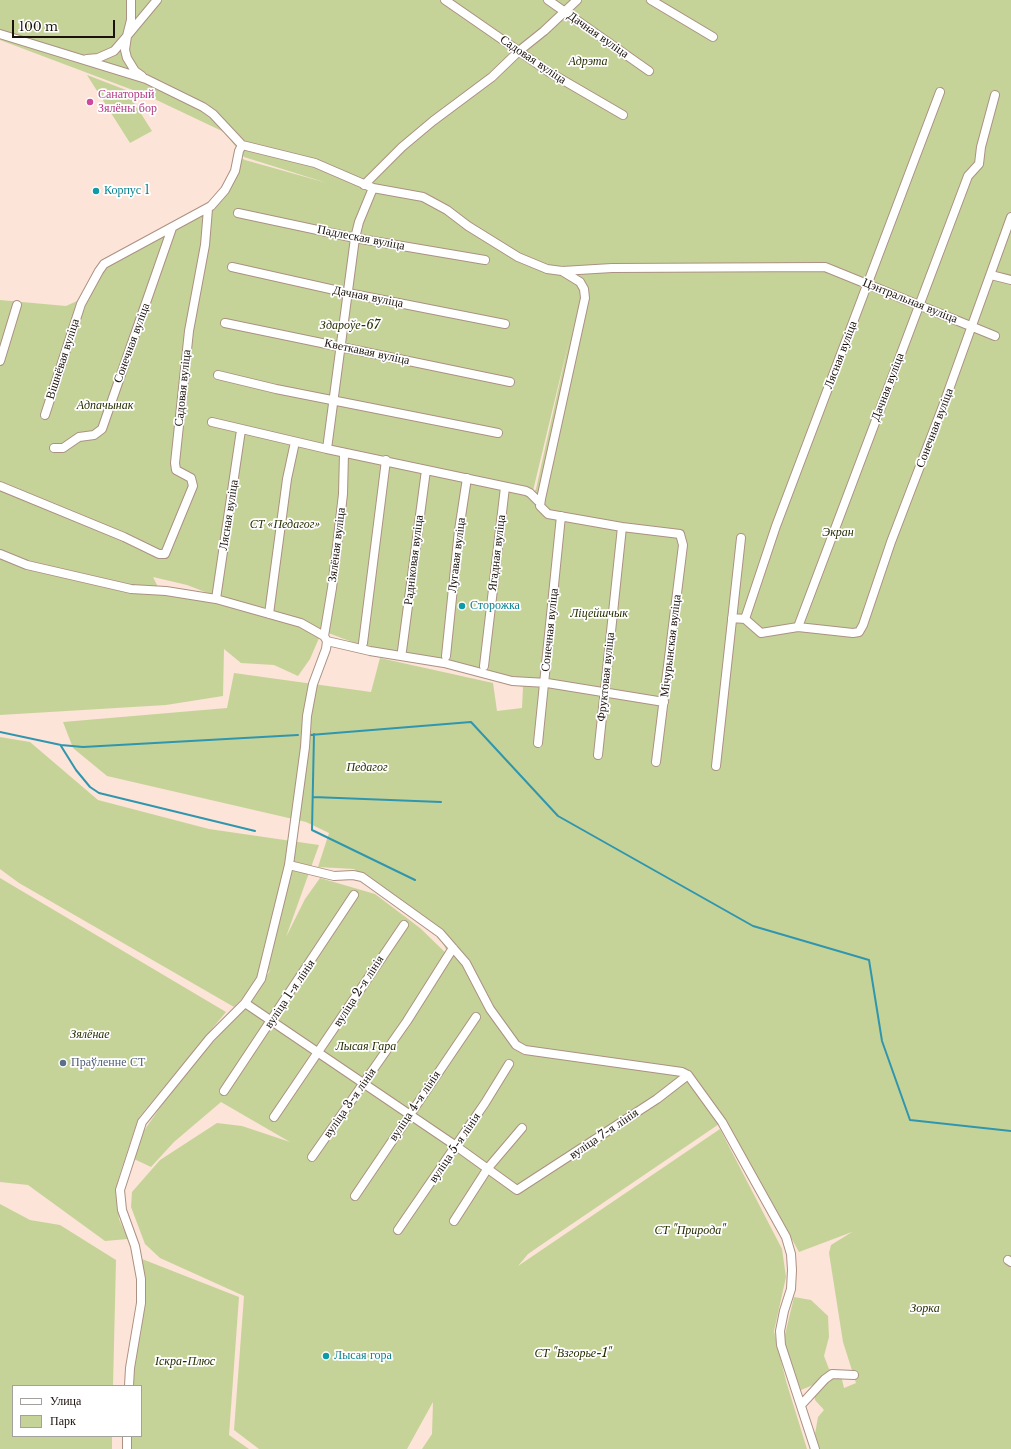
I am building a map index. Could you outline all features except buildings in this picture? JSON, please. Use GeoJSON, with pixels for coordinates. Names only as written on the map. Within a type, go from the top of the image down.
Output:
{"type":"FeatureCollection","features":[{"type":"Feature","properties":{"kind":"street"},"geometry":{"type":"LineString","coordinates":[[131,0],[131,20],[125,50],[129,64],[146,79]]}},
{"type":"Feature","properties":{"kind":"street"},"geometry":{"type":"LineString","coordinates":[[80,59],[98,58],[114,51],[157,0]]}},
{"type":"Feature","properties":{"kind":"street","name":"Садовая вуліца"},"geometry":{"type":"LineString","coordinates":[[445,0],[549,72],[623,115]]}},
{"type":"Feature","properties":{"kind":"street","name":"Дачная вуліца"},"geometry":{"type":"LineString","coordinates":[[548,0],[649,71]]}},
{"type":"Feature","properties":{"kind":"street"},"geometry":{"type":"LineString","coordinates":[[364,185],[402,147],[433,121],[492,77],[577,0]]}},
{"type":"Feature","properties":{"kind":"street"},"geometry":{"type":"LineString","coordinates":[[651,0],[713,37]]}},
{"type":"Feature","properties":{"kind":"street"},"geometry":{"type":"LineString","coordinates":[[0,34],[146,79],[203,107],[213,114],[242,145],[315,164],[373,188],[423,197],[447,210],[468,226],[518,257],[547,269],[562,271],[580,282],[584,289],[585,298],[540,506],[548,514],[622,527]]}},
{"type":"Feature","properties":{"kind":"street","name":"Лясная вуліца"},"geometry":{"type":"LineString","coordinates":[[745,619],[776,526],[940,92]]}},
{"type":"Feature","properties":{"kind":"street","name":"Дачная вуліца"},"geometry":{"type":"LineString","coordinates":[[798,627],[968,176],[979,164],[981,146],[995,95]]}},
{"type":"Feature","properties":{"kind":"street","name":"Вішнёвая вуліца"},"geometry":{"type":"LineString","coordinates":[[45,414],[81,304],[104,264],[208,208],[225,190],[235,171],[238,151],[242,145]]}},
{"type":"Feature","properties":{"kind":"street"},"geometry":{"type":"LineString","coordinates":[[327,449],[335,400],[355,238],[359,222],[373,188]]}},
{"type":"Feature","properties":{"kind":"street","name":"Садовая вуліца"},"geometry":{"type":"LineString","coordinates":[[0,486],[124,537],[159,554],[165,554],[193,486],[191,478],[176,470],[175,463],[190,331],[205,245],[208,208]]}},
{"type":"Feature","properties":{"kind":"street","name":"Падлеская вуліца"},"geometry":{"type":"LineString","coordinates":[[238,213],[355,238],[485,260]]}},
{"type":"Feature","properties":{"kind":"street","name":"Сонечная вуліца"},"geometry":{"type":"LineString","coordinates":[[798,627],[853,634],[859,632],[863,625],[891,542],[973,325],[1010,221]]}},
{"type":"Feature","properties":{"kind":"street","name":"Сонечная вуліца"},"geometry":{"type":"LineString","coordinates":[[54,448],[63,448],[78,437],[94,435],[102,429],[172,228]]}},
{"type":"Feature","properties":{"kind":"street","name":"Дачная вуліца"},"geometry":{"type":"LineString","coordinates":[[232,267],[348,293],[505,324]]}},
{"type":"Feature","properties":{"kind":"street","name":"Цэнтральная вуліца"},"geometry":{"type":"LineString","coordinates":[[562,271],[612,268],[825,267],[973,325],[995,336]]}},
{"type":"Feature","properties":{"kind":"street"},"geometry":{"type":"LineString","coordinates":[[991,275],[1011,280]]}},
{"type":"Feature","properties":{"kind":"street"},"geometry":{"type":"LineString","coordinates":[[0,361],[17,305]]}},
{"type":"Feature","properties":{"kind":"street","name":"Кветкавая вуліца"},"geometry":{"type":"LineString","coordinates":[[225,323],[510,382]]}},
{"type":"Feature","properties":{"kind":"street"},"geometry":{"type":"LineString","coordinates":[[218,375],[276,389],[498,433]]}},
{"type":"Feature","properties":{"kind":"street"},"geometry":{"type":"LineString","coordinates":[[212,422],[344,453],[386,460],[467,478],[530,493],[538,501],[541,499]]}},
{"type":"Feature","properties":{"kind":"street","name":"Лясная вуліца"},"geometry":{"type":"LineString","coordinates":[[216,599],[241,430]]}},
{"type":"Feature","properties":{"kind":"street"},"geometry":{"type":"LineString","coordinates":[[269,614],[287,479],[295,442]]}},
{"type":"Feature","properties":{"kind":"street","name":"Зялёная вуліца"},"geometry":{"type":"LineString","coordinates":[[129,1385],[130,1368],[141,1303],[141,1279],[136,1246],[122,1210],[120,1190],[142,1122],[210,1038],[245,1003],[261,979],[289,865],[305,747],[307,716],[313,684],[326,649],[325,638],[343,494],[344,453]]}},
{"type":"Feature","properties":{"kind":"street"},"geometry":{"type":"LineString","coordinates":[[363,642],[386,460]]}},
{"type":"Feature","properties":{"kind":"street","name":"Радніковая вуліца"},"geometry":{"type":"LineString","coordinates":[[402,651],[426,470]]}},
{"type":"Feature","properties":{"kind":"street","name":"Лугавая вуліца"},"geometry":{"type":"LineString","coordinates":[[446,656],[459,530],[467,478]]}},
{"type":"Feature","properties":{"kind":"street","name":"Ягадная вуліца"},"geometry":{"type":"LineString","coordinates":[[484,666],[505,487]]}},
{"type":"Feature","properties":{"kind":"street","name":"Сонечная вуліца"},"geometry":{"type":"LineString","coordinates":[[538,743],[543,683],[547,664],[562,516]]}},
{"type":"Feature","properties":{"kind":"street","name":"Мічурынская вуліца"},"geometry":{"type":"LineString","coordinates":[[622,527],[676,532],[682,537],[683,545],[656,762]]}},
{"type":"Feature","properties":{"kind":"street","name":"Фруктовая вуліца"},"geometry":{"type":"LineString","coordinates":[[598,755],[622,527]]}},
{"type":"Feature","properties":{"kind":"street"},"geometry":{"type":"LineString","coordinates":[[716,766],[741,538]]}},
{"type":"Feature","properties":{"kind":"street"},"geometry":{"type":"LineString","coordinates":[[0,554],[27,565],[131,589],[174,592],[216,599],[300,623],[325,638],[370,651],[445,663],[512,681],[543,683],[604,691],[664,702]]}},
{"type":"Feature","properties":{"kind":"street"},"geometry":{"type":"LineString","coordinates":[[732,618],[745,619],[761,633],[798,627]]}},
{"type":"Feature","properties":{"kind":"street"},"geometry":{"type":"LineString","coordinates":[[289,865],[334,876],[353,874],[362,877],[440,933],[466,963],[490,1009],[516,1045],[525,1050],[682,1072],[688,1075],[722,1122],[786,1237],[791,1254],[792,1270],[791,1289],[780,1331],[781,1345],[815,1449]]}},
{"type":"Feature","properties":{"kind":"street","name":"вуліца 1-я лінія"},"geometry":{"type":"LineString","coordinates":[[224,1091],[272,1021],[354,895]]}},
{"type":"Feature","properties":{"kind":"street","name":"вуліца 2-я лінія"},"geometry":{"type":"LineString","coordinates":[[274,1117],[404,925]]}},
{"type":"Feature","properties":{"kind":"street","name":"вуліца 3-я лінія"},"geometry":{"type":"LineString","coordinates":[[312,1157],[364,1084],[453,948]]}},
{"type":"Feature","properties":{"kind":"street"},"geometry":{"type":"LineString","coordinates":[[245,1003],[488,1168]]}},
{"type":"Feature","properties":{"kind":"street","name":"вуліца 4-я лінія"},"geometry":{"type":"LineString","coordinates":[[355,1196],[476,1017]]}},
{"type":"Feature","properties":{"kind":"street","name":"вуліца 5-я лінія"},"geometry":{"type":"LineString","coordinates":[[398,1230],[456,1146],[509,1064]]}},
{"type":"Feature","properties":{"kind":"street","name":"вуліца 7-я лінія"},"geometry":{"type":"LineString","coordinates":[[488,1168],[517,1190],[657,1099],[688,1075]]}},
{"type":"Feature","properties":{"kind":"street"},"geometry":{"type":"LineString","coordinates":[[454,1221],[488,1168],[522,1128]]}},
{"type":"Feature","properties":{"kind":"street"},"geometry":{"type":"LineString","coordinates":[[801,1405],[825,1379],[832,1374],[854,1375]]}},
{"type":"Feature","properties":{"kind":"street"},"geometry":{"type":"LineString","coordinates":[[127,1437],[127,1449]]}},
{"type":"Feature","properties":{"kind":"green space"},"geometry":{"type":"Polygon","coordinates":[[[0,0],[1011,0],[1011,1449],[820,1449],[815,1434],[818,1417],[824,1410],[815,1400],[813,1385],[801,1390],[783,1343],[794,1297],[811,1300],[828,1316],[829,1337],[824,1356],[829,1369],[840,1371],[844,1388],[856,1383],[843,1342],[829,1253],[831,1245],[852,1232],[799,1252],[725,1120],[528,1254],[518,1266],[720,1129],[782,1249],[786,1277],[774,1331],[786,1381],[807,1449],[422,1449],[432,1434],[433,1402],[407,1449],[259,1449],[234,1430],[244,1296],[160,1258],[145,1244],[131,1207],[132,1192],[160,1160],[217,1123],[242,1126],[290,1142],[221,1102],[174,1142],[151,1167],[134,1159],[141,1135],[179,1080],[250,1001],[271,969],[234,1007],[19,883],[0,869],[0,737],[30,742],[98,800],[209,829],[319,845],[286,937],[305,899],[320,878],[375,894],[420,928],[451,958],[433,926],[354,869],[318,867],[329,833],[306,822],[107,776],[73,748],[63,722],[227,708],[234,673],[371,692],[380,658],[493,683],[497,711],[522,708],[523,687],[361,645],[385,459],[431,467],[384,458],[360,645],[276,613],[305,622],[270,609],[213,595],[187,585],[153,577],[160,591],[274,612],[319,638],[310,659],[298,676],[274,665],[241,663],[224,649],[223,696],[166,705],[0,715],[0,300],[66,306],[77,301],[105,261],[201,208],[220,192],[232,170],[236,155],[245,160],[327,183],[244,157],[224,132],[146,95],[0,40],[0,0]],[[569,341],[532,495],[536,489],[569,341]]]}},
{"type":"Feature","properties":{"kind":"green space"},"geometry":{"type":"Polygon","coordinates":[[[87,75],[126,90],[152,131],[130,143],[87,75]]]}},
{"type":"Feature","properties":{"kind":"green space","name":"Зялёнае"},"geometry":{"type":"Polygon","coordinates":[[[0,878],[226,1012],[140,1116],[137,1122],[118,1180],[117,1190],[119,1219],[128,1239],[105,1241],[28,1185],[0,1182],[0,878]]]}},
{"type":"Feature","properties":{"kind":"green space"},"geometry":{"type":"Polygon","coordinates":[[[0,1204],[30,1220],[60,1225],[116,1260],[113,1385],[12,1385],[12,1437],[112,1437],[112,1449],[0,1449],[0,1204]]]}},
{"type":"Feature","properties":{"kind":"green space","name":"Іскра-Плюс"},"geometry":{"type":"Polygon","coordinates":[[[142,1259],[239,1297],[229,1435],[249,1449],[132,1449],[132,1437],[142,1437],[142,1385],[132,1385],[135,1358],[141,1333],[145,1292],[142,1259]]]}},
{"type":"Feature","properties":{"kind":"waterway"},"geometry":{"type":"LineString","coordinates":[[310,735],[471,722],[558,816],[753,926],[869,960],[882,1041],[910,1120],[1011,1131]]}},
{"type":"Feature","properties":{"kind":"waterway"},"geometry":{"type":"LineString","coordinates":[[0,732],[61,745],[83,747],[298,735]]}},
{"type":"Feature","properties":{"kind":"waterway"},"geometry":{"type":"LineString","coordinates":[[314,734],[312,830],[415,880]]}},
{"type":"Feature","properties":{"kind":"waterway"},"geometry":{"type":"LineString","coordinates":[[61,746],[76,770],[90,787],[99,793],[255,831]]}},
{"type":"Feature","properties":{"kind":"waterway"},"geometry":{"type":"LineString","coordinates":[[313,797],[441,802]]}},
{"type":"Feature","properties":{"kind":"place","name":"Санаторый Зялёны бор"},"geometry":{"type":"Point","coordinates":[90,102]}},
{"type":"Feature","properties":{"kind":"place","name":"Корпус 1"},"geometry":{"type":"Point","coordinates":[96,191]}},
{"type":"Feature","properties":{"kind":"place","name":"Сторожка"},"geometry":{"type":"Point","coordinates":[462,606]}},
{"type":"Feature","properties":{"kind":"place","name":"Праўленне СТ"},"geometry":{"type":"Point","coordinates":[63,1063]}},
{"type":"Feature","properties":{"kind":"place","name":"Лысая гора"},"geometry":{"type":"Point","coordinates":[326,1356]}},
{"type":"Feature","properties":{"kind":"park label","name":"Адрэта"},"geometry":{"type":"Point","coordinates":[588,62]}},
{"type":"Feature","properties":{"kind":"park label","name":"Здароўе-67"},"geometry":{"type":"Point","coordinates":[350,326]}},
{"type":"Feature","properties":{"kind":"park label","name":"Адпачынак"},"geometry":{"type":"Point","coordinates":[105,406]}},
{"type":"Feature","properties":{"kind":"park label","name":"СТ «Педагог»"},"geometry":{"type":"Point","coordinates":[285,525]}},
{"type":"Feature","properties":{"kind":"park label","name":"Экран"},"geometry":{"type":"Point","coordinates":[838,533]}},
{"type":"Feature","properties":{"kind":"park label","name":"Ліцейшчык"},"geometry":{"type":"Point","coordinates":[599,614]}},
{"type":"Feature","properties":{"kind":"park label","name":"Педагог"},"geometry":{"type":"Point","coordinates":[367,768]}},
{"type":"Feature","properties":{"kind":"park label","name":"Лысая Гара"},"geometry":{"type":"Point","coordinates":[366,1047]}},
{"type":"Feature","properties":{"kind":"park label","name":"СТ \"Природа\""},"geometry":{"type":"Point","coordinates":[690,1231]}},
{"type":"Feature","properties":{"kind":"park label","name":"Зорка"},"geometry":{"type":"Point","coordinates":[925,1309]}},
{"type":"Feature","properties":{"kind":"park label","name":"СТ \"Взгорье-1\""},"geometry":{"type":"Point","coordinates":[573,1354]}}]}
